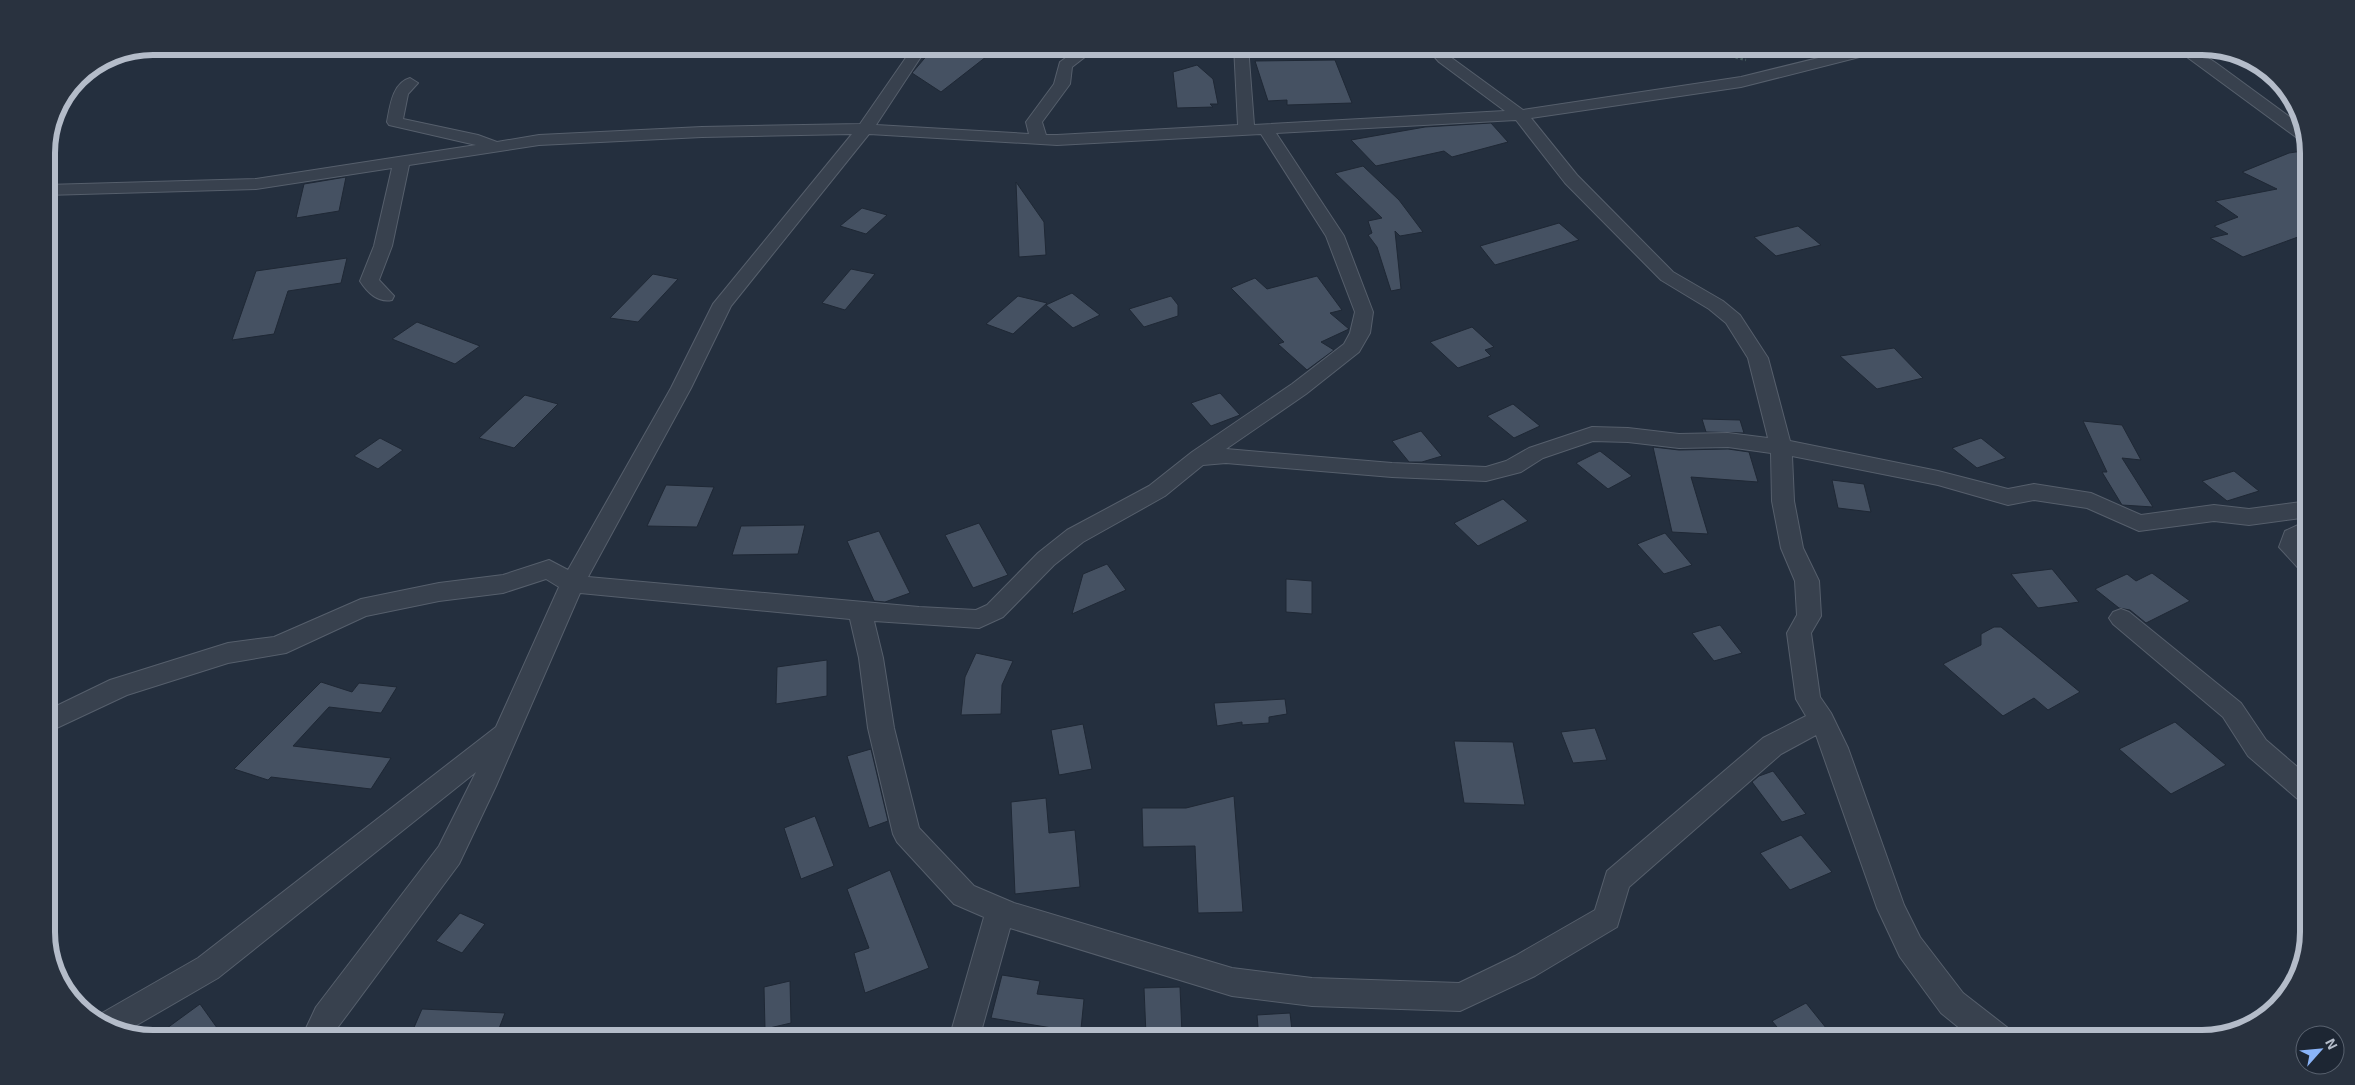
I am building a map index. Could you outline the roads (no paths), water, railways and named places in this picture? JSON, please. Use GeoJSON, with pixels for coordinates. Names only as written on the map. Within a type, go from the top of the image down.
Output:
{"type":"FeatureCollection","features":[{"type":"Feature","properties":{"kind":"street"},"geometry":{"type":"LineString","coordinates":[[320,1030],[327,1017],[449,855],[572,584],[680,388],[722,304],[865,129],[916,55]]}},
{"type":"Feature","properties":{"kind":"street"},"geometry":{"type":"LineString","coordinates":[[1039,139],[1034,122],[1062,84],[1065,65],[1079,55]]}},
{"type":"Feature","properties":{"kind":"street"},"geometry":{"type":"LineString","coordinates":[[1242,55],[1246,129]]}},
{"type":"Feature","properties":{"kind":"street"},"geometry":{"type":"LineString","coordinates":[[1441,55],[1520,115],[1571,179],[1667,276],[1716,305],[1733,319],[1758,358],[1781,448],[1783,501],[1792,548],[1807,581],[1809,616],[1799,633],[1808,699],[1822,720],[1835,748],[1891,908],[1910,947],[1952,1003],[1986,1030]]}},
{"type":"Feature","properties":{"kind":"street"},"geometry":{"type":"LineString","coordinates":[[55,190],[256,184],[538,140],[577,138],[702,132],[865,129],[1057,140],[1520,115],[1741,82],[1851,55]]}},
{"type":"Feature","properties":{"kind":"street"},"geometry":{"type":"LineString","coordinates":[[2193,55],[2211,66],[2298,132]]}},
{"type":"Feature","properties":{"kind":"street"},"geometry":{"type":"LineString","coordinates":[[410,83],[401,92],[395,122],[478,140],[494,147]]}},
{"type":"Feature","properties":{"kind":"street"},"geometry":{"type":"LineString","coordinates":[[55,719],[119,687],[228,654],[277,646],[361,608],[438,592],[503,584],[549,569],[572,584],[860,611],[979,619],[995,611],[1046,559],[1075,536],[1157,491],[1198,458],[1284,400],[1352,348],[1360,333],[1364,312],[1335,236],[1265,128]]}},
{"type":"Feature","properties":{"kind":"street"},"geometry":{"type":"LineString","coordinates":[[385,296],[369,280],[383,246],[402,161]]}},
{"type":"Feature","properties":{"kind":"street"},"geometry":{"type":"LineString","coordinates":[[1198,458],[1226,456],[1392,470],[1486,474],[1513,467],[1536,453],[1592,434],[1628,434],[1679,441],[1728,440],[1804,450],[1938,478],[2008,497],[2034,492],[2091,500],[2139,523],[2214,513],[2249,517],[2300,510]]}},
{"type":"Feature","properties":{"kind":"street"},"geometry":{"type":"LineString","coordinates":[[2300,534],[2293,538],[2290,547],[2300,556]]}},
{"type":"Feature","properties":{"kind":"street"},"geometry":{"type":"LineString","coordinates":[[860,611],[871,658],[881,728],[907,834],[964,894],[1000,911],[1232,982],[1312,992],[1460,997],[1525,966],[1607,918],[1617,880],[1772,746],[1822,720]]}},
{"type":"Feature","properties":{"kind":"street"},"geometry":{"type":"LineString","coordinates":[[2121,618],[2201,682],[2232,710],[2256,748],[2300,785]]}},
{"type":"Feature","properties":{"kind":"street"},"geometry":{"type":"LineString","coordinates":[[113,1022],[208,968],[506,733]]}},
{"type":"Feature","properties":{"kind":"street"},"geometry":{"type":"LineString","coordinates":[[967,1030],[1000,911]]}}]}
